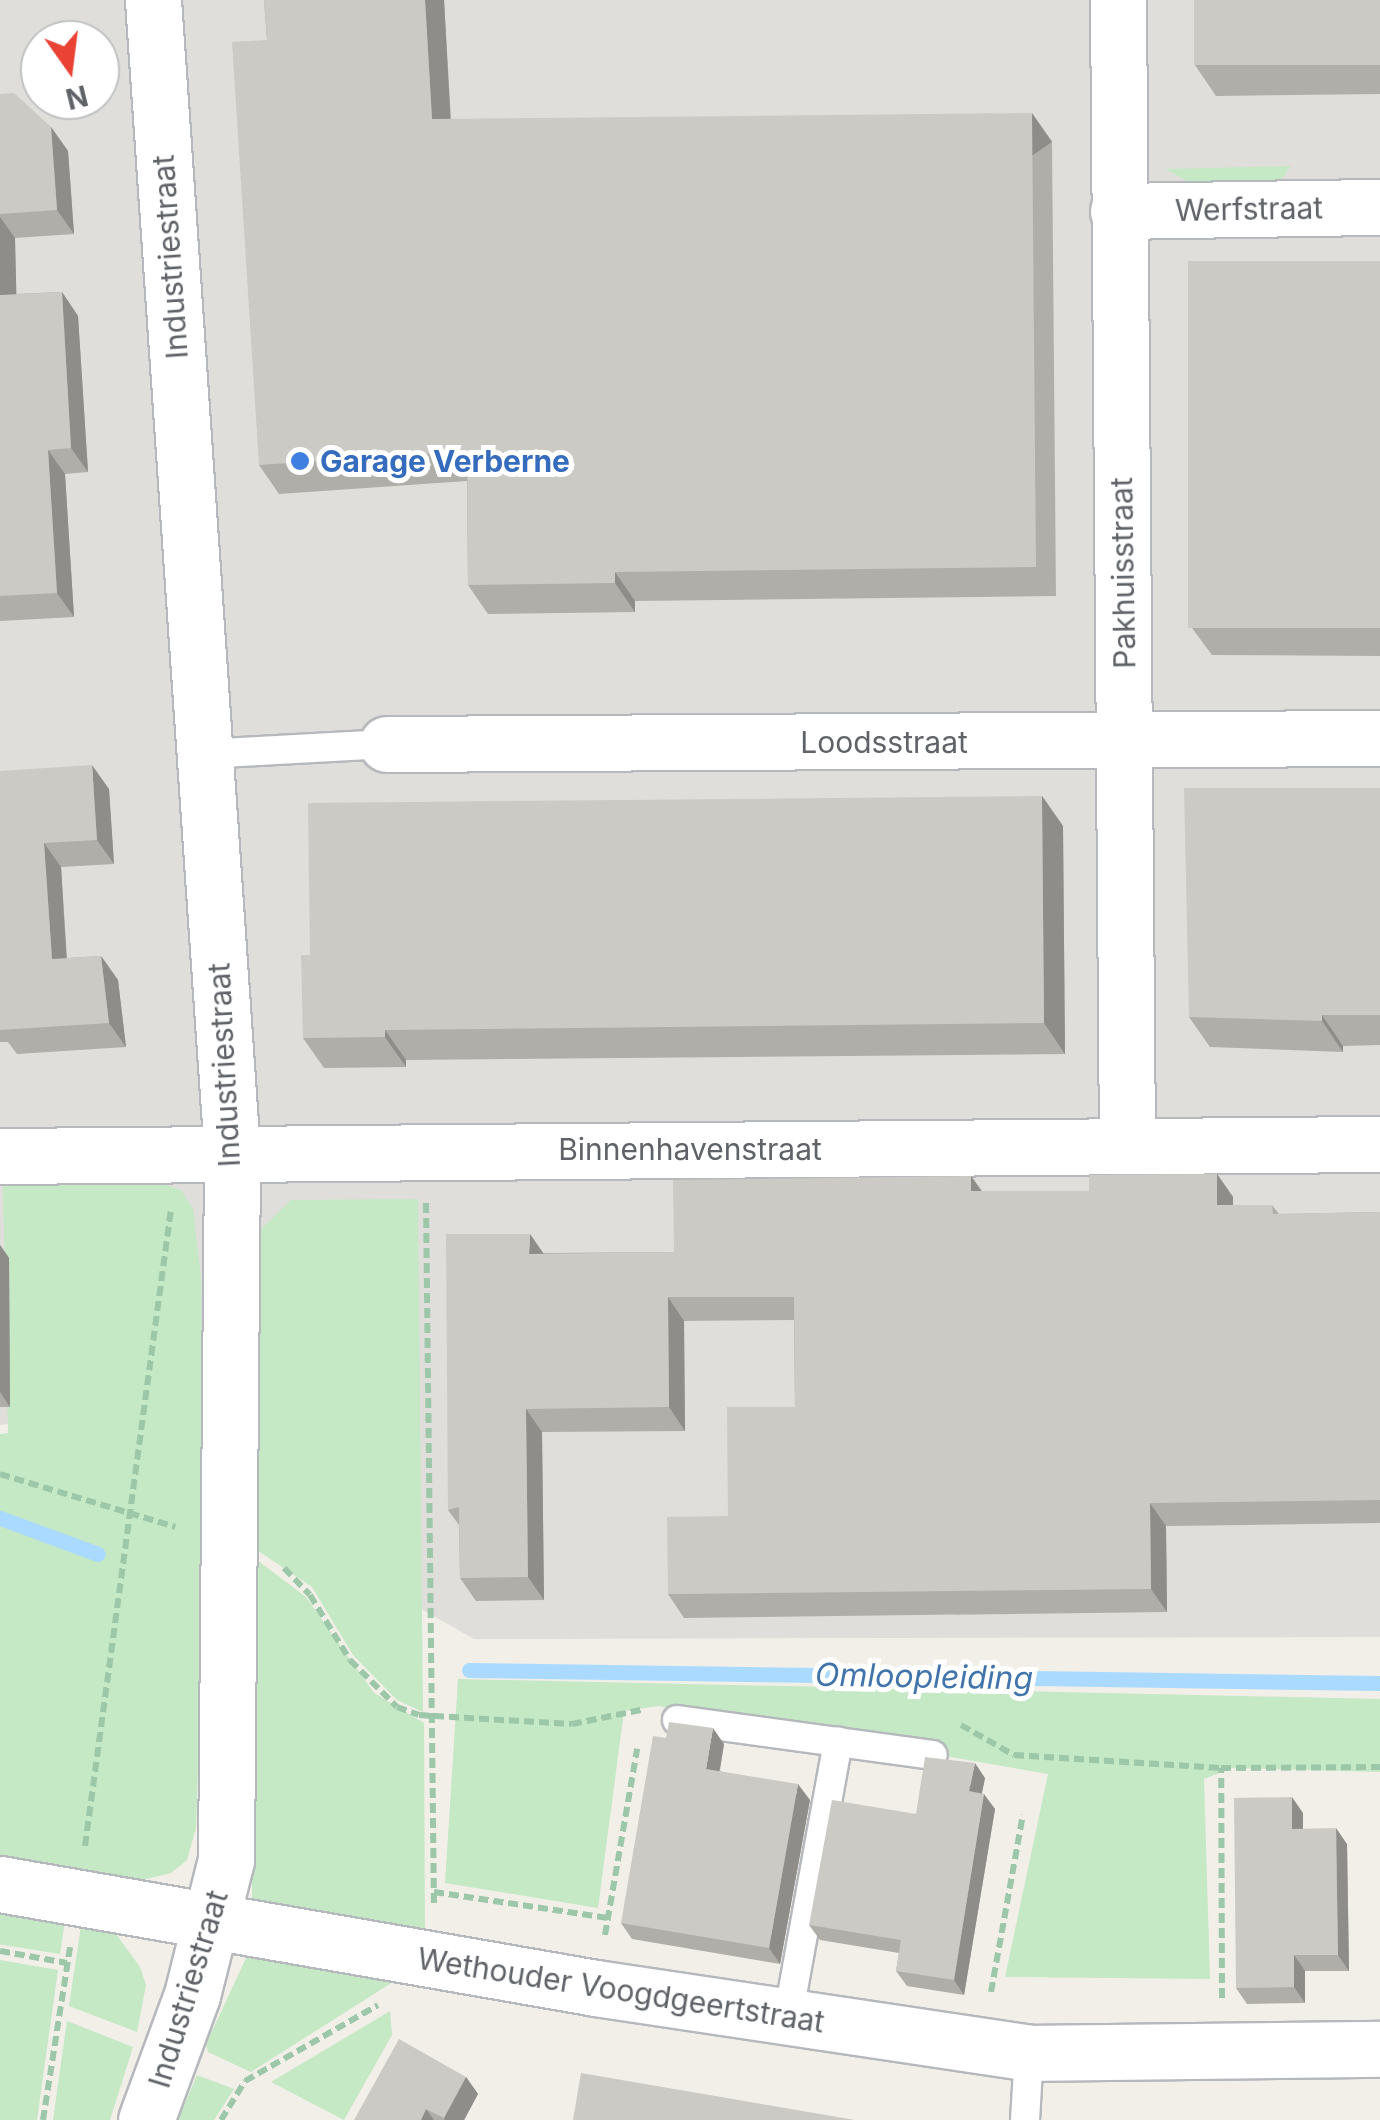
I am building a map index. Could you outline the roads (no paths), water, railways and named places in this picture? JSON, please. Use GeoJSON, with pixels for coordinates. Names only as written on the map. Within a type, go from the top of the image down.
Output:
{"type":"FeatureCollection","features":[{"type":"Feature","properties":{"kind":"street","name":"Industriestraat"},"geometry":{"type":"LineString","coordinates":[[146,2120],[214,1922],[226,1860],[229,1537],[205,1153],[204,754],[153,0]]}},
{"type":"Feature","properties":{"kind":"street","name":"Pakhuisstraat"},"geometry":{"type":"LineString","coordinates":[[1118,0],[1127,1146]]}},
{"type":"Feature","properties":{"kind":"street","name":"Werfstraat"},"geometry":{"type":"LineString","coordinates":[[1118,211],[1380,207]]}},
{"type":"Feature","properties":{"kind":"street","name":"Loodsstraat"},"geometry":{"type":"LineString","coordinates":[[387,744],[1380,738]]}},
{"type":"Feature","properties":{"kind":"street","name":"Binnenhavenstraat"},"geometry":{"type":"LineString","coordinates":[[0,1156],[1380,1144]]}},
{"type":"Feature","properties":{"kind":"street","name":"Wethouder Voogdgeertstraat"},"geometry":{"type":"LineString","coordinates":[[0,1884],[596,1988],[1005,2050],[1222,2054],[1380,2050]]}},
{"type":"Feature","properties":{"kind":"lane"},"geometry":{"type":"LineString","coordinates":[[204,754],[387,744]]}},
{"type":"Feature","properties":{"kind":"lane"},"geometry":{"type":"LineString","coordinates":[[677,1720],[933,1755]]}},
{"type":"Feature","properties":{"kind":"lane"},"geometry":{"type":"LineString","coordinates":[[788,2016],[838,1742]]}},
{"type":"Feature","properties":{"kind":"lane"},"geometry":{"type":"LineString","coordinates":[[1005,2050],[1025,2120]]}},
{"type":"Feature","properties":{"kind":"waterway","name":"Omloopleiding"},"geometry":{"type":"LineString","coordinates":[[0,1518],[98,1554]]}},
{"type":"Feature","properties":{"kind":"waterway","name":"Omloopleiding"},"geometry":{"type":"LineString","coordinates":[[469,1670],[1380,1683]]}},
{"type":"Feature","properties":{"kind":"place","name":"Garage Verberne"},"geometry":{"type":"Point","coordinates":[300,461]}}]}
